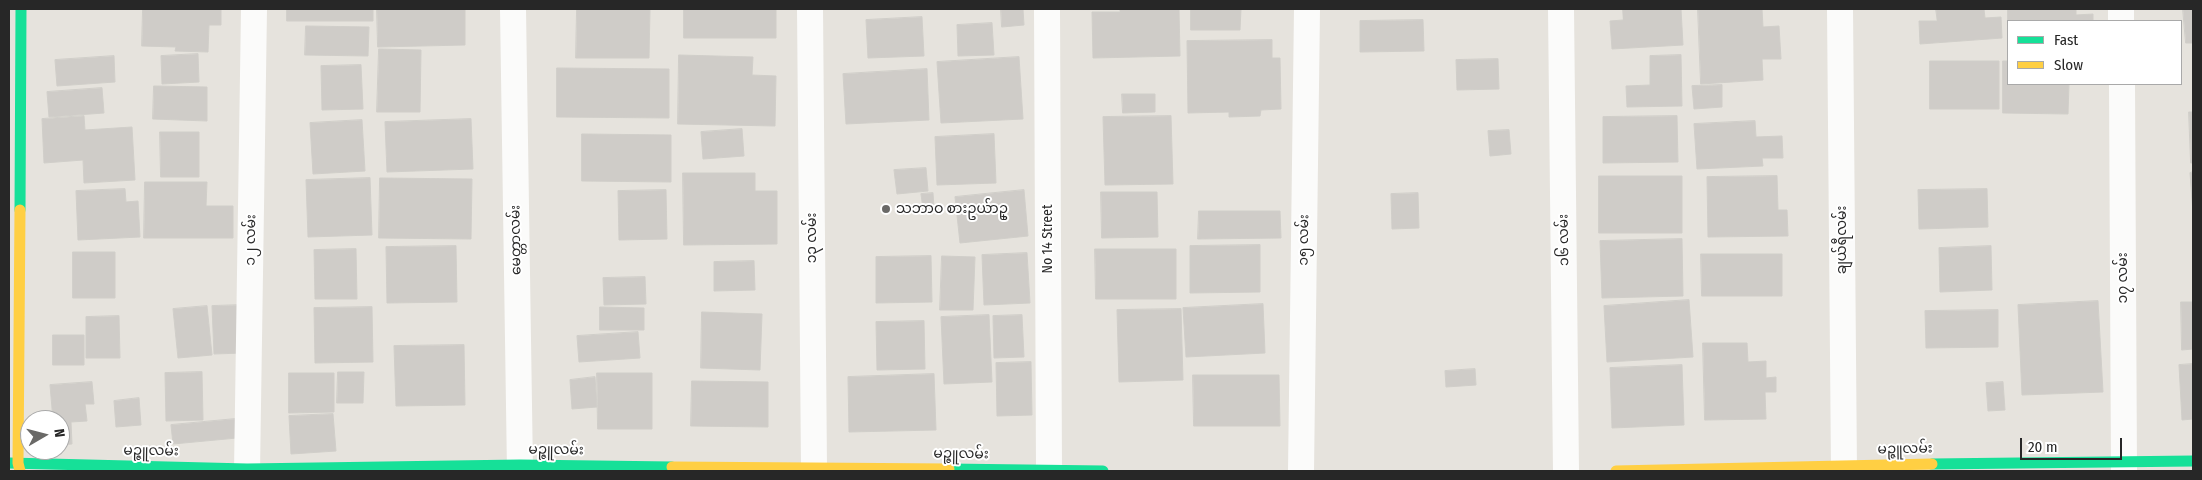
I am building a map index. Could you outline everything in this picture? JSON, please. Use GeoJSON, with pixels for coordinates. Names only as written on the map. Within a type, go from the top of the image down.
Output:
{"type":"FeatureCollection","features":[{"type":"Feature","properties":{"kind":"street"},"geometry":{"type":"LineString","coordinates":[[16,466],[21,9]]}},
{"type":"Feature","properties":{"kind":"street","name":"၁၂ လမ်း"},"geometry":{"type":"LineString","coordinates":[[247,470],[254,9]]}},
{"type":"Feature","properties":{"kind":"street","name":"မေတ္တာလမ်း"},"geometry":{"type":"LineString","coordinates":[[513,9],[520,468]]}},
{"type":"Feature","properties":{"kind":"street","name":"၁၃ လမ်း"},"geometry":{"type":"LineString","coordinates":[[810,9],[814,468]]}},
{"type":"Feature","properties":{"kind":"street","name":"No 14 Street"},"geometry":{"type":"LineString","coordinates":[[1047,9],[1049,470]]}},
{"type":"Feature","properties":{"kind":"street","name":"၁၅ လမ်း"},"geometry":{"type":"LineString","coordinates":[[1301,471],[1307,9]]}},
{"type":"Feature","properties":{"kind":"street","name":"၁၆ လမ်း"},"geometry":{"type":"LineString","coordinates":[[1562,9],[1566,471]]}},
{"type":"Feature","properties":{"kind":"street","name":"ချယ်ရီလမ်း"},"geometry":{"type":"LineString","coordinates":[[1840,9],[1844,468]]}},
{"type":"Feature","properties":{"kind":"street","name":"၁၇ လမ်း"},"geometry":{"type":"LineString","coordinates":[[2122,85],[2124,467]]}},
{"type":"Feature","properties":{"kind":"street","name":"မဉ္ဇူလမ်း"},"geometry":{"type":"LineString","coordinates":[[1616,471],[2124,467],[2193,461]]}},
{"type":"Feature","properties":{"kind":"street","name":"မဉ္ဇူလမ်း"},"geometry":{"type":"LineString","coordinates":[[16,466],[247,470],[814,468],[1103,471]]}},
{"type":"Feature","properties":{"kind":"building"},"geometry":{"type":"Polygon","coordinates":[[[143,9],[221,9],[221,25],[209,25],[208,52],[175,51],[176,47],[142,46],[143,9]]]}},
{"type":"Feature","properties":{"kind":"building"},"geometry":{"type":"Polygon","coordinates":[[[287,9],[373,9],[373,21],[287,21],[287,9]]]}},
{"type":"Feature","properties":{"kind":"building"},"geometry":{"type":"Polygon","coordinates":[[[377,9],[465,9],[465,45],[378,47],[377,9]]]}},
{"type":"Feature","properties":{"kind":"building"},"geometry":{"type":"Polygon","coordinates":[[[577,9],[650,9],[649,58],[576,58],[577,9]]]}},
{"type":"Feature","properties":{"kind":"building"},"geometry":{"type":"Polygon","coordinates":[[[684,9],[776,9],[776,38],[684,38],[684,9]]]}},
{"type":"Feature","properties":{"kind":"building"},"geometry":{"type":"Polygon","coordinates":[[[1001,9],[1023,9],[1024,25],[1002,27],[1001,9]]]}},
{"type":"Feature","properties":{"kind":"building"},"geometry":{"type":"Polygon","coordinates":[[[1120,9],[1179,9],[1180,56],[1093,58],[1092,12],[1120,12],[1120,9]]]}},
{"type":"Feature","properties":{"kind":"building"},"geometry":{"type":"Polygon","coordinates":[[[1191,9],[1241,9],[1240,30],[1191,30],[1191,9]]]}},
{"type":"Feature","properties":{"kind":"building"},"geometry":{"type":"Polygon","coordinates":[[[1623,9],[1681,9],[1683,45],[1612,49],[1610,21],[1623,20],[1623,9]]]}},
{"type":"Feature","properties":{"kind":"building"},"geometry":{"type":"Polygon","coordinates":[[[1698,9],[1762,9],[1763,27],[1779,26],[1781,59],[1762,59],[1763,80],[1701,84],[1698,9]]]}},
{"type":"Feature","properties":{"kind":"building"},"geometry":{"type":"Polygon","coordinates":[[[1936,9],[1984,9],[1985,18],[2001,17],[2002,38],[1920,44],[1919,21],[1937,21],[1936,9]]]}},
{"type":"Feature","properties":{"kind":"building"},"geometry":{"type":"Polygon","coordinates":[[[2008,9],[2076,9],[2076,15],[2093,14],[2093,20],[2008,20],[2008,9]]]}},
{"type":"Feature","properties":{"kind":"building"},"geometry":{"type":"Polygon","coordinates":[[[2183,9],[2193,9],[2193,43],[2186,43],[2183,9]]]}},
{"type":"Feature","properties":{"kind":"building"},"geometry":{"type":"Polygon","coordinates":[[[922,17],[924,56],[868,58],[866,20],[922,17]]]}},
{"type":"Feature","properties":{"kind":"building"},"geometry":{"type":"Polygon","coordinates":[[[1423,20],[1424,51],[1360,52],[1360,21],[1423,20]]]}},
{"type":"Feature","properties":{"kind":"building"},"geometry":{"type":"Polygon","coordinates":[[[992,23],[994,55],[958,56],[957,25],[992,23]]]}},
{"type":"Feature","properties":{"kind":"building"},"geometry":{"type":"Polygon","coordinates":[[[306,26],[369,27],[368,56],[305,55],[306,26]]]}},
{"type":"Feature","properties":{"kind":"building"},"geometry":{"type":"Polygon","coordinates":[[[1272,40],[1272,58],[1280,58],[1281,109],[1261,110],[1260,116],[1229,117],[1229,112],[1188,113],[1187,41],[1272,40]]]}},
{"type":"Feature","properties":{"kind":"building"},"geometry":{"type":"Polygon","coordinates":[[[379,49],[421,50],[420,112],[377,112],[379,49]]]}},
{"type":"Feature","properties":{"kind":"building"},"geometry":{"type":"Polygon","coordinates":[[[198,54],[199,82],[162,84],[161,56],[198,54]]]}},
{"type":"Feature","properties":{"kind":"building"},"geometry":{"type":"Polygon","coordinates":[[[679,55],[753,57],[752,75],[776,76],[775,126],[678,124],[679,55]]]}},
{"type":"Feature","properties":{"kind":"building"},"geometry":{"type":"Polygon","coordinates":[[[1681,55],[1682,106],[1627,107],[1626,86],[1650,85],[1650,56],[1681,55]]]}},
{"type":"Feature","properties":{"kind":"building"},"geometry":{"type":"Polygon","coordinates":[[[114,56],[115,82],[57,86],[55,60],[114,56]]]}},
{"type":"Feature","properties":{"kind":"building"},"geometry":{"type":"Polygon","coordinates":[[[1019,57],[1023,119],[941,123],[937,62],[1019,57]]]}},
{"type":"Feature","properties":{"kind":"building"},"geometry":{"type":"Polygon","coordinates":[[[1498,59],[1499,89],[1457,90],[1456,60],[1498,59]]]}},
{"type":"Feature","properties":{"kind":"building"},"geometry":{"type":"Polygon","coordinates":[[[1930,61],[1999,61],[1999,109],[1930,109],[1930,61]]]}},
{"type":"Feature","properties":{"kind":"building"},"geometry":{"type":"Polygon","coordinates":[[[2003,61],[2007,61],[2007,85],[2069,85],[2068,114],[2003,113],[2003,61]]]}},
{"type":"Feature","properties":{"kind":"building"},"geometry":{"type":"Polygon","coordinates":[[[361,65],[363,109],[322,110],[321,66],[361,65]]]}},
{"type":"Feature","properties":{"kind":"building"},"geometry":{"type":"Polygon","coordinates":[[[557,68],[669,69],[669,118],[557,117],[557,68]]]}},
{"type":"Feature","properties":{"kind":"building"},"geometry":{"type":"Polygon","coordinates":[[[927,69],[929,120],[846,124],[843,74],[927,69]]]}},
{"type":"Feature","properties":{"kind":"building"},"geometry":{"type":"Polygon","coordinates":[[[1722,85],[1722,107],[1694,109],[1692,86],[1722,85]]]}},
{"type":"Feature","properties":{"kind":"building"},"geometry":{"type":"Polygon","coordinates":[[[154,86],[207,87],[207,121],[153,119],[154,86]]]}},
{"type":"Feature","properties":{"kind":"building"},"geometry":{"type":"Polygon","coordinates":[[[102,88],[104,113],[49,117],[47,92],[102,88]]]}},
{"type":"Feature","properties":{"kind":"building"},"geometry":{"type":"Polygon","coordinates":[[[1122,94],[1155,94],[1155,112],[1123,113],[1122,94]]]}},
{"type":"Feature","properties":{"kind":"building"},"geometry":{"type":"Polygon","coordinates":[[[2189,112],[2193,112],[2193,163],[2191,163],[2189,112]]]}},
{"type":"Feature","properties":{"kind":"building"},"geometry":{"type":"Polygon","coordinates":[[[84,116],[85,130],[132,127],[135,180],[84,183],[83,160],[44,163],[42,119],[84,116]]]}},
{"type":"Feature","properties":{"kind":"building"},"geometry":{"type":"Polygon","coordinates":[[[1171,116],[1173,184],[1105,185],[1103,117],[1171,116]]]}},
{"type":"Feature","properties":{"kind":"building"},"geometry":{"type":"Polygon","coordinates":[[[1677,116],[1678,162],[1603,163],[1603,117],[1677,116]]]}},
{"type":"Feature","properties":{"kind":"building"},"geometry":{"type":"Polygon","coordinates":[[[471,119],[473,169],[387,172],[385,122],[471,119]]]}},
{"type":"Feature","properties":{"kind":"building"},"geometry":{"type":"Polygon","coordinates":[[[362,120],[365,171],[313,174],[310,123],[362,120]]]}},
{"type":"Feature","properties":{"kind":"building"},"geometry":{"type":"Polygon","coordinates":[[[1755,121],[1756,137],[1782,136],[1783,158],[1762,158],[1763,166],[1697,169],[1694,124],[1755,121]]]}},
{"type":"Feature","properties":{"kind":"building"},"geometry":{"type":"Polygon","coordinates":[[[742,129],[744,156],[703,159],[701,132],[742,129]]]}},
{"type":"Feature","properties":{"kind":"building"},"geometry":{"type":"Polygon","coordinates":[[[1509,130],[1511,154],[1490,156],[1488,131],[1509,130]]]}},
{"type":"Feature","properties":{"kind":"building"},"geometry":{"type":"Polygon","coordinates":[[[160,132],[199,132],[199,177],[161,177],[160,132]]]}},
{"type":"Feature","properties":{"kind":"building"},"geometry":{"type":"Polygon","coordinates":[[[582,134],[671,135],[671,182],[582,181],[582,134]]]}},
{"type":"Feature","properties":{"kind":"building"},"geometry":{"type":"Polygon","coordinates":[[[994,134],[996,183],[937,185],[935,137],[994,134]]]}},
{"type":"Feature","properties":{"kind":"building"},"geometry":{"type":"Polygon","coordinates":[[[926,168],[928,191],[897,194],[894,170],[926,168]]]}},
{"type":"Feature","properties":{"kind":"building"},"geometry":{"type":"Polygon","coordinates":[[[2193,172],[2193,213],[2190,173],[2193,172]]]}},
{"type":"Feature","properties":{"kind":"building"},"geometry":{"type":"Polygon","coordinates":[[[683,173],[755,173],[755,191],[777,191],[777,244],[684,245],[683,173]]]}},
{"type":"Feature","properties":{"kind":"building"},"geometry":{"type":"Polygon","coordinates":[[[1599,176],[1682,176],[1682,233],[1599,233],[1599,176]]]}},
{"type":"Feature","properties":{"kind":"building"},"geometry":{"type":"Polygon","coordinates":[[[1777,176],[1778,210],[1787,210],[1788,236],[1708,237],[1707,177],[1777,176]]]}},
{"type":"Feature","properties":{"kind":"building"},"geometry":{"type":"Polygon","coordinates":[[[370,178],[372,235],[308,237],[306,180],[370,178]]]}},
{"type":"Feature","properties":{"kind":"building"},"geometry":{"type":"Polygon","coordinates":[[[380,178],[472,179],[471,239],[379,238],[380,178]]]}},
{"type":"Feature","properties":{"kind":"building"},"geometry":{"type":"Polygon","coordinates":[[[145,182],[207,182],[206,206],[233,206],[233,238],[144,238],[145,182]]]}},
{"type":"Feature","properties":{"kind":"building"},"geometry":{"type":"Polygon","coordinates":[[[125,189],[126,202],[138,201],[140,237],[78,240],[76,191],[125,189]]]}},
{"type":"Feature","properties":{"kind":"building"},"geometry":{"type":"Polygon","coordinates":[[[1987,189],[1988,227],[1919,229],[1918,190],[1987,189]]]}},
{"type":"Feature","properties":{"kind":"building"},"geometry":{"type":"Polygon","coordinates":[[[666,190],[667,239],[619,240],[618,191],[666,190]]]}},
{"type":"Feature","properties":{"kind":"building"},"geometry":{"type":"Polygon","coordinates":[[[1024,190],[1028,236],[960,243],[955,197],[1024,190]]]}},
{"type":"Feature","properties":{"kind":"building"},"geometry":{"type":"Polygon","coordinates":[[[1101,192],[1157,192],[1158,237],[1102,238],[1101,192]]]}},
{"type":"Feature","properties":{"kind":"building"},"geometry":{"type":"Polygon","coordinates":[[[933,193],[934,208],[923,209],[921,194],[933,193]]]}},
{"type":"Feature","properties":{"kind":"building"},"geometry":{"type":"Polygon","coordinates":[[[1418,193],[1419,228],[1392,229],[1391,194],[1418,193]]]}},
{"type":"Feature","properties":{"kind":"building"},"geometry":{"type":"Polygon","coordinates":[[[1199,211],[1280,211],[1281,238],[1198,239],[1199,211]]]}},
{"type":"Feature","properties":{"kind":"building"},"geometry":{"type":"Polygon","coordinates":[[[1682,239],[1683,296],[1602,298],[1600,241],[1682,239]]]}},
{"type":"Feature","properties":{"kind":"building"},"geometry":{"type":"Polygon","coordinates":[[[1260,245],[1260,292],[1190,293],[1190,246],[1260,245]]]}},
{"type":"Feature","properties":{"kind":"building"},"geometry":{"type":"Polygon","coordinates":[[[456,246],[457,302],[387,303],[386,247],[456,246]]]}},
{"type":"Feature","properties":{"kind":"building"},"geometry":{"type":"Polygon","coordinates":[[[1991,246],[1992,290],[1940,292],[1939,248],[1991,246]]]}},
{"type":"Feature","properties":{"kind":"building"},"geometry":{"type":"Polygon","coordinates":[[[356,249],[357,299],[315,299],[314,250],[356,249]]]}},
{"type":"Feature","properties":{"kind":"building"},"geometry":{"type":"Polygon","coordinates":[[[1095,249],[1176,249],[1176,299],[1096,299],[1095,249]]]}},
{"type":"Feature","properties":{"kind":"building"},"geometry":{"type":"Polygon","coordinates":[[[73,252],[115,252],[115,298],[73,298],[73,252]]]}},
{"type":"Feature","properties":{"kind":"building"},"geometry":{"type":"Polygon","coordinates":[[[1027,253],[1030,303],[984,305],[982,255],[1027,253]]]}},
{"type":"Feature","properties":{"kind":"building"},"geometry":{"type":"Polygon","coordinates":[[[1701,254],[1782,254],[1782,296],[1702,296],[1701,254]]]}},
{"type":"Feature","properties":{"kind":"building"},"geometry":{"type":"Polygon","coordinates":[[[931,256],[932,302],[876,303],[876,257],[931,256]]]}},
{"type":"Feature","properties":{"kind":"building"},"geometry":{"type":"Polygon","coordinates":[[[942,256],[975,257],[973,310],[940,310],[942,256]]]}},
{"type":"Feature","properties":{"kind":"building"},"geometry":{"type":"Polygon","coordinates":[[[754,261],[755,290],[714,291],[714,262],[754,261]]]}},
{"type":"Feature","properties":{"kind":"building"},"geometry":{"type":"Polygon","coordinates":[[[645,277],[646,304],[604,305],[603,278],[645,277]]]}},
{"type":"Feature","properties":{"kind":"building"},"geometry":{"type":"Polygon","coordinates":[[[1689,300],[1693,357],[1607,362],[1604,306],[1689,300]]]}},
{"type":"Feature","properties":{"kind":"building"},"geometry":{"type":"Polygon","coordinates":[[[2098,301],[2103,392],[2022,395],[2018,305],[2098,301]]]}},
{"type":"Feature","properties":{"kind":"building"},"geometry":{"type":"Polygon","coordinates":[[[2181,302],[2193,302],[2193,349],[2182,350],[2181,302]]]}},
{"type":"Feature","properties":{"kind":"building"},"geometry":{"type":"Polygon","coordinates":[[[1263,304],[1265,353],[1186,357],[1183,308],[1263,304]]]}},
{"type":"Feature","properties":{"kind":"building"},"geometry":{"type":"Polygon","coordinates":[[[242,305],[243,353],[214,354],[212,306],[242,305]]]}},
{"type":"Feature","properties":{"kind":"building"},"geometry":{"type":"Polygon","coordinates":[[[207,306],[212,355],[178,358],[173,309],[207,306]]]}},
{"type":"Feature","properties":{"kind":"building"},"geometry":{"type":"Polygon","coordinates":[[[372,307],[373,362],[315,363],[314,308],[372,307]]]}},
{"type":"Feature","properties":{"kind":"building"},"geometry":{"type":"Polygon","coordinates":[[[600,307],[644,308],[644,330],[600,330],[600,307]]]}},
{"type":"Feature","properties":{"kind":"building"},"geometry":{"type":"Polygon","coordinates":[[[1181,309],[1183,380],[1119,382],[1117,310],[1181,309]]]}},
{"type":"Feature","properties":{"kind":"building"},"geometry":{"type":"Polygon","coordinates":[[[1998,310],[1998,347],[1926,348],[1925,311],[1998,310]]]}},
{"type":"Feature","properties":{"kind":"building"},"geometry":{"type":"Polygon","coordinates":[[[702,312],[762,314],[760,370],[701,368],[702,312]]]}},
{"type":"Feature","properties":{"kind":"building"},"geometry":{"type":"Polygon","coordinates":[[[989,315],[992,382],[944,384],[941,317],[989,315]]]}},
{"type":"Feature","properties":{"kind":"building"},"geometry":{"type":"Polygon","coordinates":[[[1022,315],[1024,357],[994,358],[993,316],[1022,315]]]}},
{"type":"Feature","properties":{"kind":"building"},"geometry":{"type":"Polygon","coordinates":[[[119,316],[120,358],[86,358],[86,317],[119,316]]]}},
{"type":"Feature","properties":{"kind":"building"},"geometry":{"type":"Polygon","coordinates":[[[924,321],[925,369],[877,370],[876,322],[924,321]]]}},
{"type":"Feature","properties":{"kind":"building"},"geometry":{"type":"Polygon","coordinates":[[[638,332],[640,358],[579,362],[577,336],[638,332]]]}},
{"type":"Feature","properties":{"kind":"building"},"geometry":{"type":"Polygon","coordinates":[[[53,335],[84,335],[84,365],[53,365],[53,335]]]}},
{"type":"Feature","properties":{"kind":"building"},"geometry":{"type":"Polygon","coordinates":[[[1703,343],[1747,343],[1748,362],[1766,361],[1766,378],[1776,377],[1776,392],[1765,392],[1766,419],[1705,420],[1703,343]]]}},
{"type":"Feature","properties":{"kind":"building"},"geometry":{"type":"Polygon","coordinates":[[[464,345],[465,405],[396,406],[394,346],[464,345]]]}},
{"type":"Feature","properties":{"kind":"building"},"geometry":{"type":"Polygon","coordinates":[[[1031,362],[1032,415],[997,416],[996,363],[1031,362]]]}},
{"type":"Feature","properties":{"kind":"building"},"geometry":{"type":"Polygon","coordinates":[[[2193,364],[2193,419],[2182,420],[2179,365],[2193,364]]]}},
{"type":"Feature","properties":{"kind":"building"},"geometry":{"type":"Polygon","coordinates":[[[1682,365],[1684,425],[1612,428],[1610,368],[1682,365]]]}},
{"type":"Feature","properties":{"kind":"building"},"geometry":{"type":"Polygon","coordinates":[[[1475,369],[1476,385],[1446,387],[1445,371],[1475,369]]]}},
{"type":"Feature","properties":{"kind":"building"},"geometry":{"type":"Polygon","coordinates":[[[202,372],[203,420],[166,421],[165,373],[202,372]]]}},
{"type":"Feature","properties":{"kind":"building"},"geometry":{"type":"Polygon","coordinates":[[[338,372],[364,372],[363,403],[337,403],[338,372]]]}},
{"type":"Feature","properties":{"kind":"building"},"geometry":{"type":"Polygon","coordinates":[[[289,373],[334,373],[334,412],[289,413],[289,373]]]}},
{"type":"Feature","properties":{"kind":"building"},"geometry":{"type":"Polygon","coordinates":[[[597,373],[652,373],[652,429],[598,429],[597,373]]]}},
{"type":"Feature","properties":{"kind":"building"},"geometry":{"type":"Polygon","coordinates":[[[934,374],[936,430],[849,432],[848,377],[934,374]]]}},
{"type":"Feature","properties":{"kind":"building"},"geometry":{"type":"Polygon","coordinates":[[[1193,375],[1279,375],[1280,426],[1194,426],[1193,375]]]}},
{"type":"Feature","properties":{"kind":"building"},"geometry":{"type":"Polygon","coordinates":[[[595,377],[597,407],[572,409],[570,380],[595,377]]]}},
{"type":"Feature","properties":{"kind":"building"},"geometry":{"type":"Polygon","coordinates":[[[692,381],[768,382],[768,427],[691,426],[692,381]]]}},
{"type":"Feature","properties":{"kind":"building"},"geometry":{"type":"Polygon","coordinates":[[[92,382],[94,404],[85,404],[87,421],[71,422],[72,444],[70,444],[70,410],[52,410],[50,385],[92,382]]]}},
{"type":"Feature","properties":{"kind":"building"},"geometry":{"type":"Polygon","coordinates":[[[2003,382],[2005,410],[1988,411],[1986,383],[2003,382]]]}},
{"type":"Feature","properties":{"kind":"building"},"geometry":{"type":"Polygon","coordinates":[[[139,398],[141,425],[116,427],[114,401],[139,398]]]}},
{"type":"Feature","properties":{"kind":"building"},"geometry":{"type":"Polygon","coordinates":[[[333,414],[336,451],[291,454],[289,416],[333,414]]]}},
{"type":"Feature","properties":{"kind":"building"},"geometry":{"type":"Polygon","coordinates":[[[235,419],[237,438],[173,444],[171,425],[235,419]]]}},
{"type":"Feature","properties":{"kind":"traffic: fast"},"geometry":{"type":"LineString","coordinates":[[20,210],[21,9]]}},
{"type":"Feature","properties":{"kind":"traffic: fast"},"geometry":{"type":"LineString","coordinates":[[1932,464],[2193,461]]}},
{"type":"Feature","properties":{"kind":"traffic: fast"},"geometry":{"type":"LineString","coordinates":[[9,463],[247,469],[520,465],[672,467]]}},
{"type":"Feature","properties":{"kind":"traffic: fast"},"geometry":{"type":"LineString","coordinates":[[949,469],[1103,471]]}},
{"type":"Feature","properties":{"kind":"traffic: slow"},"geometry":{"type":"LineString","coordinates":[[20,210],[18,463],[20,471]]}},
{"type":"Feature","properties":{"kind":"traffic: slow"},"geometry":{"type":"LineString","coordinates":[[1616,471],[1932,464]]}},
{"type":"Feature","properties":{"kind":"traffic: slow"},"geometry":{"type":"LineString","coordinates":[[672,467],[949,469]]}},
{"type":"Feature","properties":{"kind":"place","name":"သဘာဝ စားဥယ်ာဥ္"},"geometry":{"type":"Point","coordinates":[886,209]}}]}
